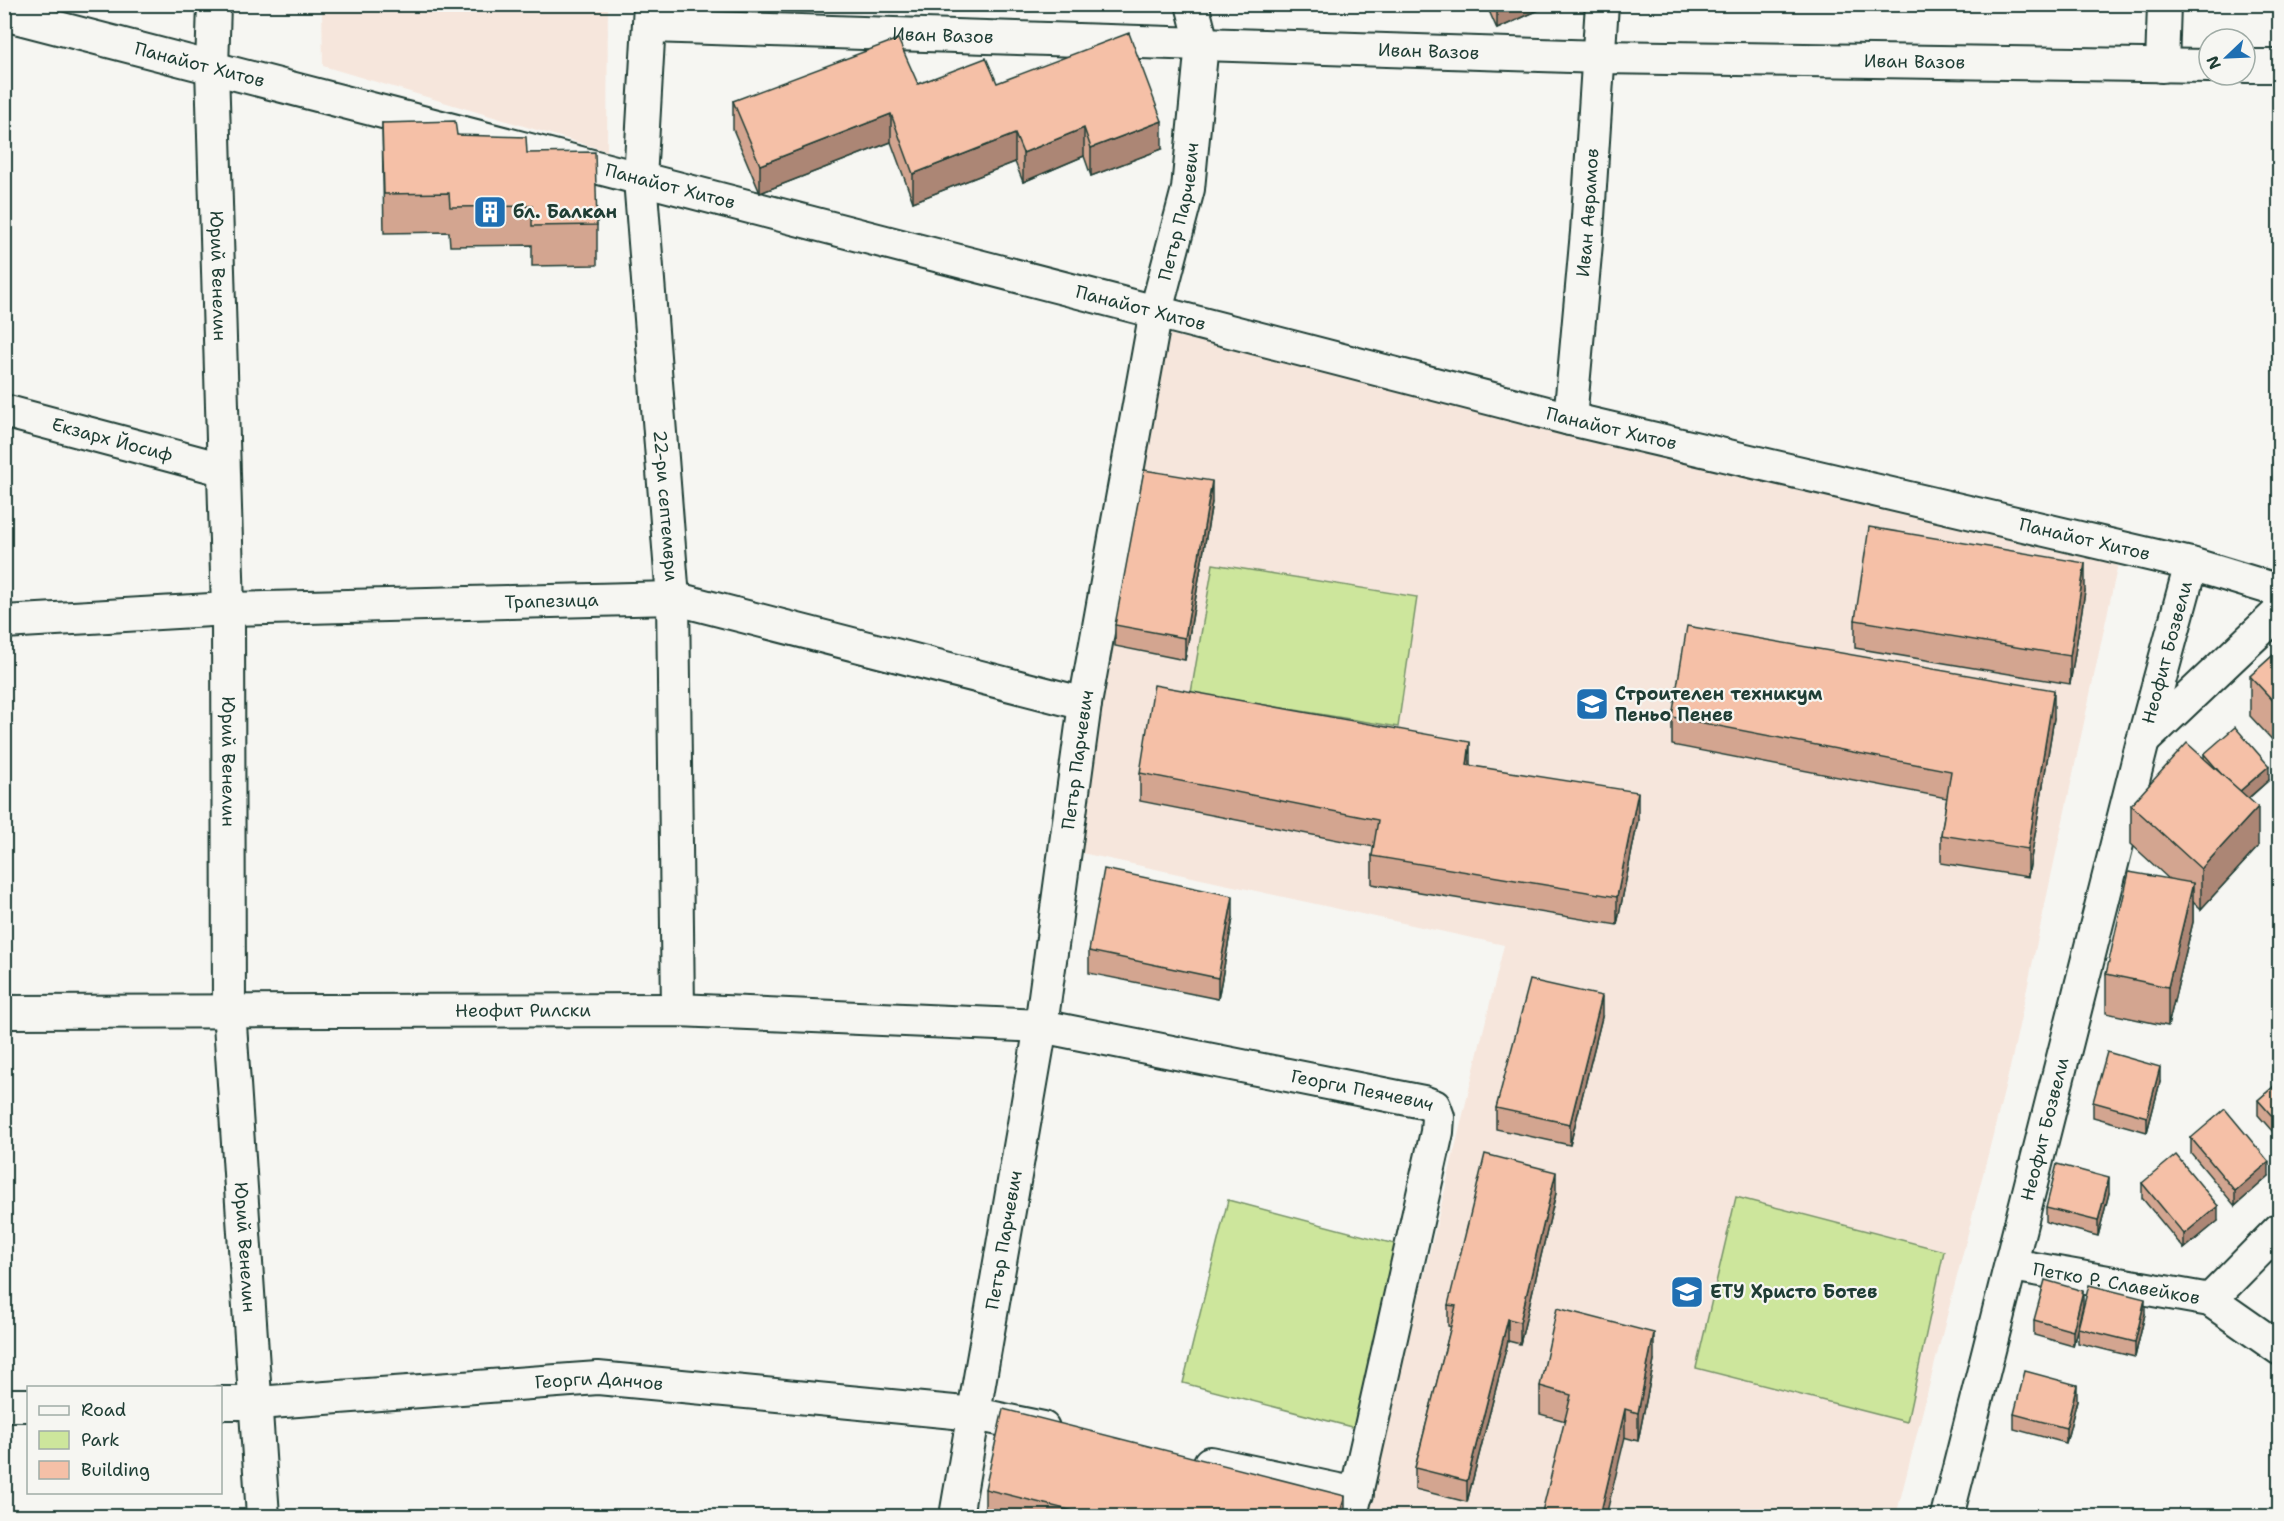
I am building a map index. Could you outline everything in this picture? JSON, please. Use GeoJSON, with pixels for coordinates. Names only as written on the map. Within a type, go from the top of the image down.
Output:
{"type":"FeatureCollection","features":[{"type":"Feature","properties":{"kind":"street","name":"Юрий Венелин"},"geometry":{"type":"LineString","coordinates":[[214,4],[212,68],[222,469],[228,609],[229,1009],[257,1403],[262,1516]]}},
{"type":"Feature","properties":{"kind":"street","name":"Петър Парчевич"},"geometry":{"type":"LineString","coordinates":[[956,1516],[1041,1026],[1085,704],[1156,311],[1188,189],[1202,43],[1192,4]]}},
{"type":"Feature","properties":{"kind":"street","name":"Иван Аврамов"},"geometry":{"type":"LineString","coordinates":[[1570,419],[1600,57],[1602,4]]}},
{"type":"Feature","properties":{"kind":"street"},"geometry":{"type":"LineString","coordinates":[[2162,66],[2164,4]]}},
{"type":"Feature","properties":{"kind":"street","name":"Панайот Хитов"},"geometry":{"type":"LineString","coordinates":[[4,14],[1570,419],[2191,564],[2280,591]]}},
{"type":"Feature","properties":{"kind":"street","name":"Иван Вазов"},"geometry":{"type":"LineString","coordinates":[[650,15],[1202,43],[1600,57],[2197,66]]}},
{"type":"Feature","properties":{"kind":"street","name":"22-ри септември"},"geometry":{"type":"LineString","coordinates":[[650,15],[640,179],[673,598],[678,1010]]}},
{"type":"Feature","properties":{"kind":"street"},"geometry":{"type":"LineString","coordinates":[[2257,66],[2280,66]]}},
{"type":"Feature","properties":{"kind":"street","name":"Екзарх Йосиф"},"geometry":{"type":"LineString","coordinates":[[4,411],[222,469]]}},
{"type":"Feature","properties":{"kind":"street","name":"Неофит Бозвели"},"geometry":{"type":"LineString","coordinates":[[1947,1516],[2143,741],[2191,564]]}},
{"type":"Feature","properties":{"kind":"street","name":"Трапезица"},"geometry":{"type":"LineString","coordinates":[[4,622],[228,609],[673,598],[1085,704]]}},
{"type":"Feature","properties":{"kind":"street","name":"Неофит Бозвели"},"geometry":{"type":"LineString","coordinates":[[2143,741],[2280,611]]}},
{"type":"Feature","properties":{"kind":"street","name":"Неофит Рилски"},"geometry":{"type":"LineString","coordinates":[[4,1012],[229,1009],[678,1010],[1041,1026]]}},
{"type":"Feature","properties":{"kind":"street","name":"Георги Пеячевич"},"geometry":{"type":"LineString","coordinates":[[1041,1026],[1434,1106],[1438,1118],[1437,1132],[1354,1505],[1183,1458]]}},
{"type":"Feature","properties":{"kind":"street"},"geometry":{"type":"LineString","coordinates":[[2210,1300],[2280,1229]]}},
{"type":"Feature","properties":{"kind":"street","name":"Петко Р. Славейков"},"geometry":{"type":"LineString","coordinates":[[2012,1264],[2210,1300],[2280,1349]]}},
{"type":"Feature","properties":{"kind":"street","name":"Георги Данчов"},"geometry":{"type":"LineString","coordinates":[[222,1403],[257,1403],[598,1378],[975,1414]]}},
{"type":"Feature","properties":{"kind":"street"},"geometry":{"type":"LineString","coordinates":[[4,1405],[27,1405]]}},
{"type":"Feature","properties":{"kind":"street"},"geometry":{"type":"LineString","coordinates":[[975,1414],[1067,1433]]}},
{"type":"Feature","properties":{"kind":"shaded area"},"geometry":{"type":"Polygon","coordinates":[[[322,5],[608,5],[607,151],[323,66],[322,5]]]}},
{"type":"Feature","properties":{"kind":"shaded area","name":"Строителен техникум Пеньо Пенев"},"geometry":{"type":"Polygon","coordinates":[[[1163,333],[2119,559],[2010,1068],[1896,1516],[1366,1516],[1504,945],[1068,850],[1163,333]]]}},
{"type":"Feature","properties":{"kind":"green space"},"geometry":{"type":"Polygon","coordinates":[[[1213,564],[1417,597],[1398,727],[1191,693],[1213,564]]]}},
{"type":"Feature","properties":{"kind":"green space"},"geometry":{"type":"Polygon","coordinates":[[[1736,1197],[1944,1251],[1907,1422],[1696,1368],[1736,1197]]]}},
{"type":"Feature","properties":{"kind":"green space"},"geometry":{"type":"Polygon","coordinates":[[[1228,1200],[1406,1247],[1363,1430],[1183,1383],[1228,1200]]]}},
{"type":"Feature","properties":{"kind":"building"},"geometry":{"type":"Polygon","coordinates":[[[1129,33],[1162,121],[1091,148],[1084,128],[1023,153],[1015,134],[913,174],[891,114],[760,165],[733,101],[898,39],[918,84],[986,58],[997,83],[1129,33]]]}},
{"type":"Feature","properties":{"kind":"building"},"geometry":{"type":"Polygon","coordinates":[[[455,121],[457,135],[526,137],[527,153],[595,152],[597,225],[532,226],[532,206],[450,207],[449,193],[384,194],[382,123],[455,121]]]}},
{"type":"Feature","properties":{"kind":"building"},"geometry":{"type":"Polygon","coordinates":[[[1144,470],[1212,481],[1185,638],[1115,625],[1144,470]]]}},
{"type":"Feature","properties":{"kind":"building"},"geometry":{"type":"Polygon","coordinates":[[[1869,527],[2085,563],[2070,656],[1855,620],[1869,527]]]}},
{"type":"Feature","properties":{"kind":"building"},"geometry":{"type":"Polygon","coordinates":[[[1687,626],[2054,690],[2028,849],[1941,835],[1951,771],[1672,717],[1687,626]]]}},
{"type":"Feature","properties":{"kind":"building"},"geometry":{"type":"Polygon","coordinates":[[[2280,649],[2280,708],[2250,676],[2280,649]]]}},
{"type":"Feature","properties":{"kind":"building"},"geometry":{"type":"Polygon","coordinates":[[[1154,685],[1470,742],[1467,765],[1638,792],[1617,897],[1372,856],[1378,820],[1140,773],[1154,685]]]}},
{"type":"Feature","properties":{"kind":"building"},"geometry":{"type":"Polygon","coordinates":[[[2235,727],[2269,766],[2240,791],[2204,754],[2235,727]]]}},
{"type":"Feature","properties":{"kind":"building"},"geometry":{"type":"Polygon","coordinates":[[[2187,743],[2258,807],[2201,869],[2131,805],[2187,743]]]}},
{"type":"Feature","properties":{"kind":"building"},"geometry":{"type":"Polygon","coordinates":[[[1104,869],[1233,896],[1218,978],[1089,951],[1104,869]]]}},
{"type":"Feature","properties":{"kind":"building"},"geometry":{"type":"Polygon","coordinates":[[[2129,872],[2193,883],[2168,987],[2106,974],[2129,872]]]}},
{"type":"Feature","properties":{"kind":"building"},"geometry":{"type":"Polygon","coordinates":[[[1530,980],[1602,996],[1570,1124],[1496,1108],[1530,980]]]}},
{"type":"Feature","properties":{"kind":"building"},"geometry":{"type":"Polygon","coordinates":[[[2107,1052],[2160,1067],[2147,1117],[2093,1102],[2107,1052]]]}},
{"type":"Feature","properties":{"kind":"building"},"geometry":{"type":"Polygon","coordinates":[[[2280,1081],[2280,1125],[2258,1100],[2280,1081]]]}},
{"type":"Feature","properties":{"kind":"building"},"geometry":{"type":"Polygon","coordinates":[[[2225,1109],[2269,1162],[2235,1191],[2191,1138],[2225,1109]]]}},
{"type":"Feature","properties":{"kind":"building"},"geometry":{"type":"Polygon","coordinates":[[[1485,1154],[1556,1172],[1520,1322],[1508,1319],[1467,1481],[1415,1468],[1456,1306],[1448,1305],[1485,1154]]]}},
{"type":"Feature","properties":{"kind":"building"},"geometry":{"type":"Polygon","coordinates":[[[2176,1155],[2218,1206],[2184,1234],[2142,1183],[2176,1155]]]}},
{"type":"Feature","properties":{"kind":"building"},"geometry":{"type":"Polygon","coordinates":[[[2057,1164],[2109,1178],[2098,1221],[2046,1208],[2057,1164]]]}},
{"type":"Feature","properties":{"kind":"building"},"geometry":{"type":"Polygon","coordinates":[[[2045,1280],[2083,1291],[2073,1331],[2034,1320],[2045,1280]]]}},
{"type":"Feature","properties":{"kind":"building"},"geometry":{"type":"Polygon","coordinates":[[[2089,1285],[2145,1299],[2135,1342],[2078,1328],[2089,1285]]]}},
{"type":"Feature","properties":{"kind":"building"},"geometry":{"type":"Polygon","coordinates":[[[1557,1308],[1654,1333],[1638,1413],[1625,1409],[1600,1516],[1541,1516],[1571,1395],[1540,1386],[1557,1308]]]}},
{"type":"Feature","properties":{"kind":"building"},"geometry":{"type":"Polygon","coordinates":[[[2025,1371],[2077,1385],[2066,1428],[2014,1414],[2025,1371]]]}},
{"type":"Feature","properties":{"kind":"building"},"geometry":{"type":"Polygon","coordinates":[[[1003,1409],[1345,1496],[1339,1516],[1093,1516],[985,1489],[1003,1409]]]}},
{"type":"Feature","properties":{"kind":"place","name":"бл. Балкан"},"geometry":{"type":"Point","coordinates":[490,212]}},
{"type":"Feature","properties":{"kind":"place","name":"Строителен техникум Пеньо Пенев"},"geometry":{"type":"Point","coordinates":[1592,704]}},
{"type":"Feature","properties":{"kind":"place","name":"ЕТУ Христо Ботев"},"geometry":{"type":"Point","coordinates":[1687,1292]}}]}
